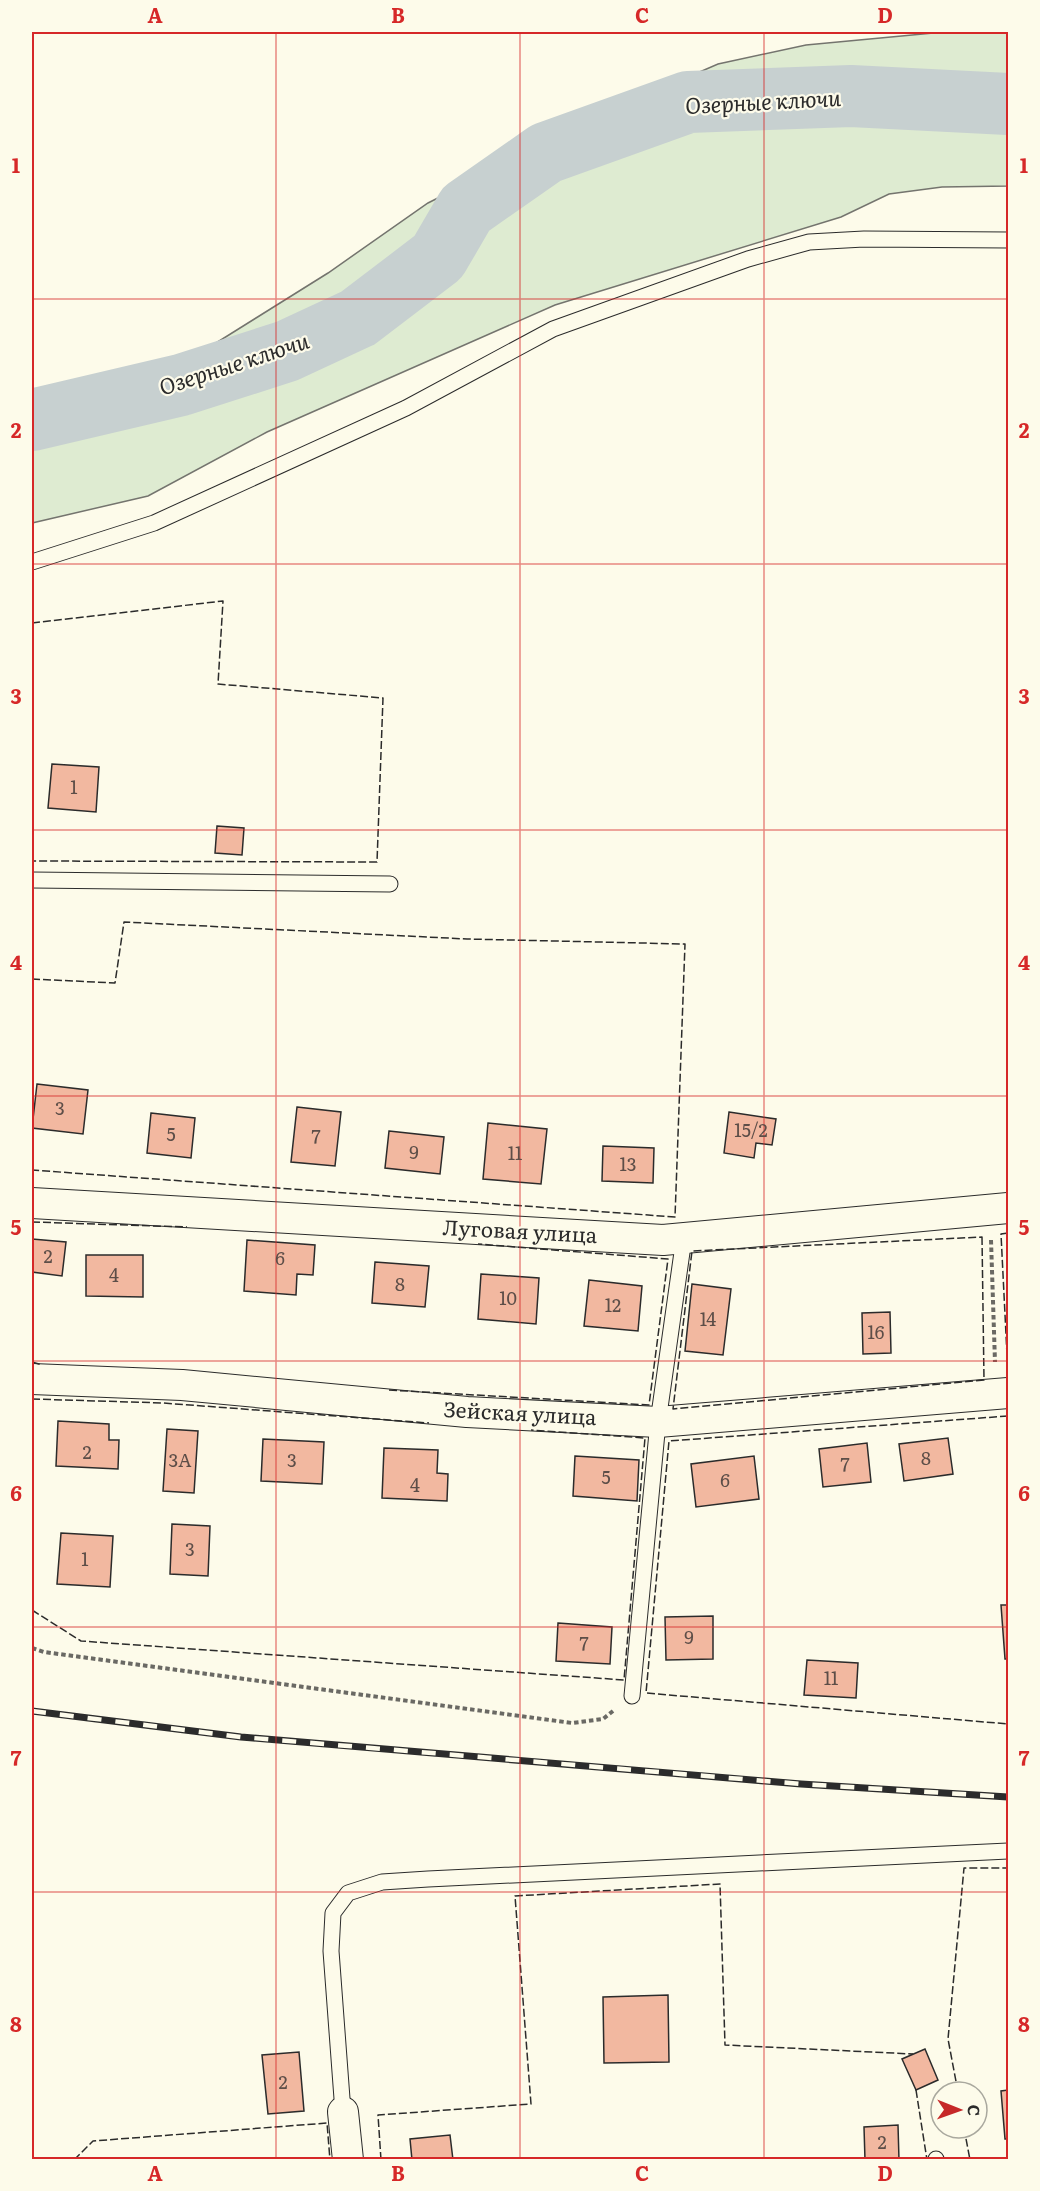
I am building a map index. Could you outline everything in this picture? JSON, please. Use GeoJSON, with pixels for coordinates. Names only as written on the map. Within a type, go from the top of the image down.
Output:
{"type":"FeatureCollection","features":[{"type":"Feature","properties":{"kind":"street","name":"Луговая улица"},"geometry":{"type":"LineString","coordinates":[[32,1203],[651,1239],[684,1238],[999,1209]]}},
{"type":"Feature","properties":{"kind":"street","name":"Зейская улица"},"geometry":{"type":"LineString","coordinates":[[32,1379],[182,1385],[467,1412],[658,1422],[1002,1394]]}},
{"type":"Feature","properties":{"kind":"street"},"geometry":{"type":"LineString","coordinates":[[343,2112],[348,2160]]}},
{"type":"Feature","properties":{"kind":"lane"},"geometry":{"type":"LineString","coordinates":[[32,562],[154,523],[406,408],[554,329],[748,259],[809,242],[864,239],[1008,240]]}},
{"type":"Feature","properties":{"kind":"lane"},"geometry":{"type":"LineString","coordinates":[[32,880],[390,884]]}},
{"type":"Feature","properties":{"kind":"lane"},"geometry":{"type":"LineString","coordinates":[[632,1696],[658,1422],[684,1238]]}},
{"type":"Feature","properties":{"kind":"lane"},"geometry":{"type":"LineString","coordinates":[[343,2112],[331,1952],[333,1913],[348,1893],[382,1882],[428,1879],[1008,1851]]}},
{"type":"Feature","properties":{"kind":"path"},"geometry":{"type":"LineString","coordinates":[[999,1209],[1002,1394]]}},
{"type":"Feature","properties":{"kind":"path"},"geometry":{"type":"LineString","coordinates":[[32,1648],[44,1652],[572,1724],[603,1719],[632,1696]]}},
{"type":"Feature","properties":{"kind":"green space"},"geometry":{"type":"Polygon","coordinates":[[[944,32],[1008,32],[1008,186],[942,187],[889,194],[841,217],[555,305],[267,432],[148,496],[32,523],[32,406],[192,358],[328,273],[428,203],[621,106],[718,64],[806,45],[944,32]]]}},
{"type":"Feature","properties":{"kind":"building"},"geometry":{"type":"Polygon","coordinates":[[[52,764],[99,767],[96,812],[48,808],[52,764]]]}},
{"type":"Feature","properties":{"kind":"building"},"geometry":{"type":"Polygon","coordinates":[[[217,826],[244,828],[242,855],[215,853],[217,826]]]}},
{"type":"Feature","properties":{"kind":"building"},"geometry":{"type":"Polygon","coordinates":[[[37,1084],[88,1090],[83,1134],[32,1128],[37,1084]]]}},
{"type":"Feature","properties":{"kind":"building"},"geometry":{"type":"Polygon","coordinates":[[[297,1107],[341,1112],[335,1166],[291,1162],[297,1107]]]}},
{"type":"Feature","properties":{"kind":"building"},"geometry":{"type":"Polygon","coordinates":[[[729,1112],[776,1119],[772,1145],[756,1143],[754,1158],[724,1153],[729,1112]]]}},
{"type":"Feature","properties":{"kind":"building"},"geometry":{"type":"Polygon","coordinates":[[[151,1113],[195,1118],[191,1158],[147,1153],[151,1113]]]}},
{"type":"Feature","properties":{"kind":"building"},"geometry":{"type":"Polygon","coordinates":[[[488,1123],[547,1129],[541,1184],[483,1179],[488,1123]]]}},
{"type":"Feature","properties":{"kind":"building"},"geometry":{"type":"Polygon","coordinates":[[[389,1131],[444,1137],[440,1174],[385,1168],[389,1131]]]}},
{"type":"Feature","properties":{"kind":"building"},"geometry":{"type":"Polygon","coordinates":[[[603,1146],[654,1148],[653,1183],[602,1181],[603,1146]]]}},
{"type":"Feature","properties":{"kind":"building"},"geometry":{"type":"Polygon","coordinates":[[[32,1239],[66,1242],[62,1276],[32,1272],[32,1239]]]}},
{"type":"Feature","properties":{"kind":"building"},"geometry":{"type":"Polygon","coordinates":[[[247,1240],[315,1245],[313,1275],[297,1274],[296,1295],[244,1291],[247,1240]]]}},
{"type":"Feature","properties":{"kind":"building"},"geometry":{"type":"Polygon","coordinates":[[[86,1255],[143,1255],[143,1297],[86,1296],[86,1255]]]}},
{"type":"Feature","properties":{"kind":"building"},"geometry":{"type":"Polygon","coordinates":[[[375,1262],[429,1266],[425,1307],[372,1303],[375,1262]]]}},
{"type":"Feature","properties":{"kind":"building"},"geometry":{"type":"Polygon","coordinates":[[[481,1274],[539,1278],[536,1324],[478,1319],[481,1274]]]}},
{"type":"Feature","properties":{"kind":"building"},"geometry":{"type":"Polygon","coordinates":[[[589,1280],[642,1286],[638,1331],[584,1326],[589,1280]]]}},
{"type":"Feature","properties":{"kind":"building"},"geometry":{"type":"Polygon","coordinates":[[[692,1284],[731,1289],[723,1355],[685,1351],[692,1284]]]}},
{"type":"Feature","properties":{"kind":"building"},"geometry":{"type":"Polygon","coordinates":[[[890,1312],[891,1353],[863,1354],[862,1313],[890,1312]]]}},
{"type":"Feature","properties":{"kind":"building"},"geometry":{"type":"Polygon","coordinates":[[[58,1421],[109,1424],[109,1440],[119,1440],[118,1469],[56,1466],[58,1421]]]}},
{"type":"Feature","properties":{"kind":"building"},"geometry":{"type":"Polygon","coordinates":[[[167,1429],[198,1431],[194,1493],[163,1491],[167,1429]]]}},
{"type":"Feature","properties":{"kind":"building"},"geometry":{"type":"Polygon","coordinates":[[[948,1438],[953,1474],[904,1481],[899,1444],[948,1438]]]}},
{"type":"Feature","properties":{"kind":"building"},"geometry":{"type":"Polygon","coordinates":[[[263,1439],[324,1442],[322,1484],[261,1481],[263,1439]]]}},
{"type":"Feature","properties":{"kind":"building"},"geometry":{"type":"Polygon","coordinates":[[[867,1443],[871,1482],[823,1487],[819,1449],[867,1443]]]}},
{"type":"Feature","properties":{"kind":"building"},"geometry":{"type":"Polygon","coordinates":[[[384,1448],[438,1450],[437,1473],[448,1474],[447,1501],[382,1498],[384,1448]]]}},
{"type":"Feature","properties":{"kind":"building"},"geometry":{"type":"Polygon","coordinates":[[[575,1456],[639,1460],[637,1501],[573,1496],[575,1456]]]}},
{"type":"Feature","properties":{"kind":"building"},"geometry":{"type":"Polygon","coordinates":[[[754,1456],[759,1499],[696,1507],[691,1464],[754,1456]]]}},
{"type":"Feature","properties":{"kind":"building"},"geometry":{"type":"Polygon","coordinates":[[[172,1524],[210,1526],[208,1576],[170,1574],[172,1524]]]}},
{"type":"Feature","properties":{"kind":"building"},"geometry":{"type":"Polygon","coordinates":[[[61,1533],[113,1536],[110,1587],[57,1584],[61,1533]]]}},
{"type":"Feature","properties":{"kind":"building"},"geometry":{"type":"Polygon","coordinates":[[[1001,1605],[1008,1605],[1008,1659],[1005,1659],[1001,1605]]]}},
{"type":"Feature","properties":{"kind":"building"},"geometry":{"type":"Polygon","coordinates":[[[713,1616],[713,1659],[666,1660],[665,1617],[713,1616]]]}},
{"type":"Feature","properties":{"kind":"building"},"geometry":{"type":"Polygon","coordinates":[[[558,1623],[612,1627],[610,1664],[556,1661],[558,1623]]]}},
{"type":"Feature","properties":{"kind":"building"},"geometry":{"type":"Polygon","coordinates":[[[807,1660],[858,1663],[856,1698],[804,1695],[807,1660]]]}},
{"type":"Feature","properties":{"kind":"building"},"geometry":{"type":"Polygon","coordinates":[[[668,1995],[669,2062],[604,2063],[603,1997],[668,1995]]]}},
{"type":"Feature","properties":{"kind":"building"},"geometry":{"type":"Polygon","coordinates":[[[925,2049],[938,2080],[929,2080],[929,2084],[916,2090],[902,2059],[925,2049]]]}},
{"type":"Feature","properties":{"kind":"building"},"geometry":{"type":"Polygon","coordinates":[[[299,2052],[304,2111],[268,2114],[262,2055],[299,2052]]]}},
{"type":"Feature","properties":{"kind":"building"},"geometry":{"type":"Polygon","coordinates":[[[1008,2090],[1008,2139],[1005,2139],[1001,2091],[1008,2090]]]}},
{"type":"Feature","properties":{"kind":"building"},"geometry":{"type":"Polygon","coordinates":[[[898,2125],[899,2160],[865,2160],[864,2127],[898,2125]]]}},
{"type":"Feature","properties":{"kind":"building"},"geometry":{"type":"Polygon","coordinates":[[[450,2135],[453,2160],[412,2160],[410,2139],[450,2135]]]}},
{"type":"Feature","properties":{"kind":"waterway","name":"Озерные ключи"},"geometry":{"type":"LineString","coordinates":[[32,420],[181,385],[287,351],[358,318],[438,257],[466,209],[546,153],[688,102],[851,96],[1008,104]]}},
{"type":"Feature","properties":{"kind":"railway"},"geometry":{"type":"LineString","coordinates":[[32,1711],[241,1737],[801,1784],[1008,1797]]}},
{"type":"Feature","properties":{"kind":"fence"},"geometry":{"type":"LineString","coordinates":[[32,623],[223,601],[218,684],[383,698],[377,862],[32,861]]}},
{"type":"Feature","properties":{"kind":"fence"},"geometry":{"type":"LineString","coordinates":[[32,979],[115,983],[124,922],[467,939],[685,944],[675,1217],[32,1170]]}},
{"type":"Feature","properties":{"kind":"fence"},"geometry":{"type":"LineString","coordinates":[[32,1222],[187,1227]]}},
{"type":"Feature","properties":{"kind":"fence"},"geometry":{"type":"LineString","coordinates":[[1008,1233],[1001,1234],[1008,1375]]}},
{"type":"Feature","properties":{"kind":"fence"},"geometry":{"type":"LineString","coordinates":[[982,1237],[984,1380],[673,1409],[692,1251],[982,1237]]}},
{"type":"Feature","properties":{"kind":"fence"},"geometry":{"type":"LineString","coordinates":[[389,1390],[649,1405],[668,1259],[478,1244]]}},
{"type":"Feature","properties":{"kind":"fence"},"geometry":{"type":"LineString","coordinates":[[32,1362],[42,1365]]}},
{"type":"Feature","properties":{"kind":"fence"},"geometry":{"type":"LineString","coordinates":[[32,1399],[163,1403],[429,1423]]}},
{"type":"Feature","properties":{"kind":"fence"},"geometry":{"type":"LineString","coordinates":[[1008,1416],[669,1441],[646,1693],[1008,1724]]}},
{"type":"Feature","properties":{"kind":"fence"},"geometry":{"type":"LineString","coordinates":[[32,1610],[81,1641],[624,1680],[645,1438],[531,1430]]}},
{"type":"Feature","properties":{"kind":"fence"},"geometry":{"type":"LineString","coordinates":[[956,2080],[948,2039],[964,1868],[1008,1868]]}},
{"type":"Feature","properties":{"kind":"fence"},"geometry":{"type":"LineString","coordinates":[[381,2160],[378,2115],[531,2104],[515,1896],[720,1884],[725,2045],[913,2054]]}},
{"type":"Feature","properties":{"kind":"fence"},"geometry":{"type":"LineString","coordinates":[[916,2090],[927,2160]]}},
{"type":"Feature","properties":{"kind":"fence"},"geometry":{"type":"LineString","coordinates":[[74,2160],[93,2141],[327,2123],[330,2160]]}},
{"type":"Feature","properties":{"kind":"fence"},"geometry":{"type":"LineString","coordinates":[[966,2140],[970,2160]]}}]}
